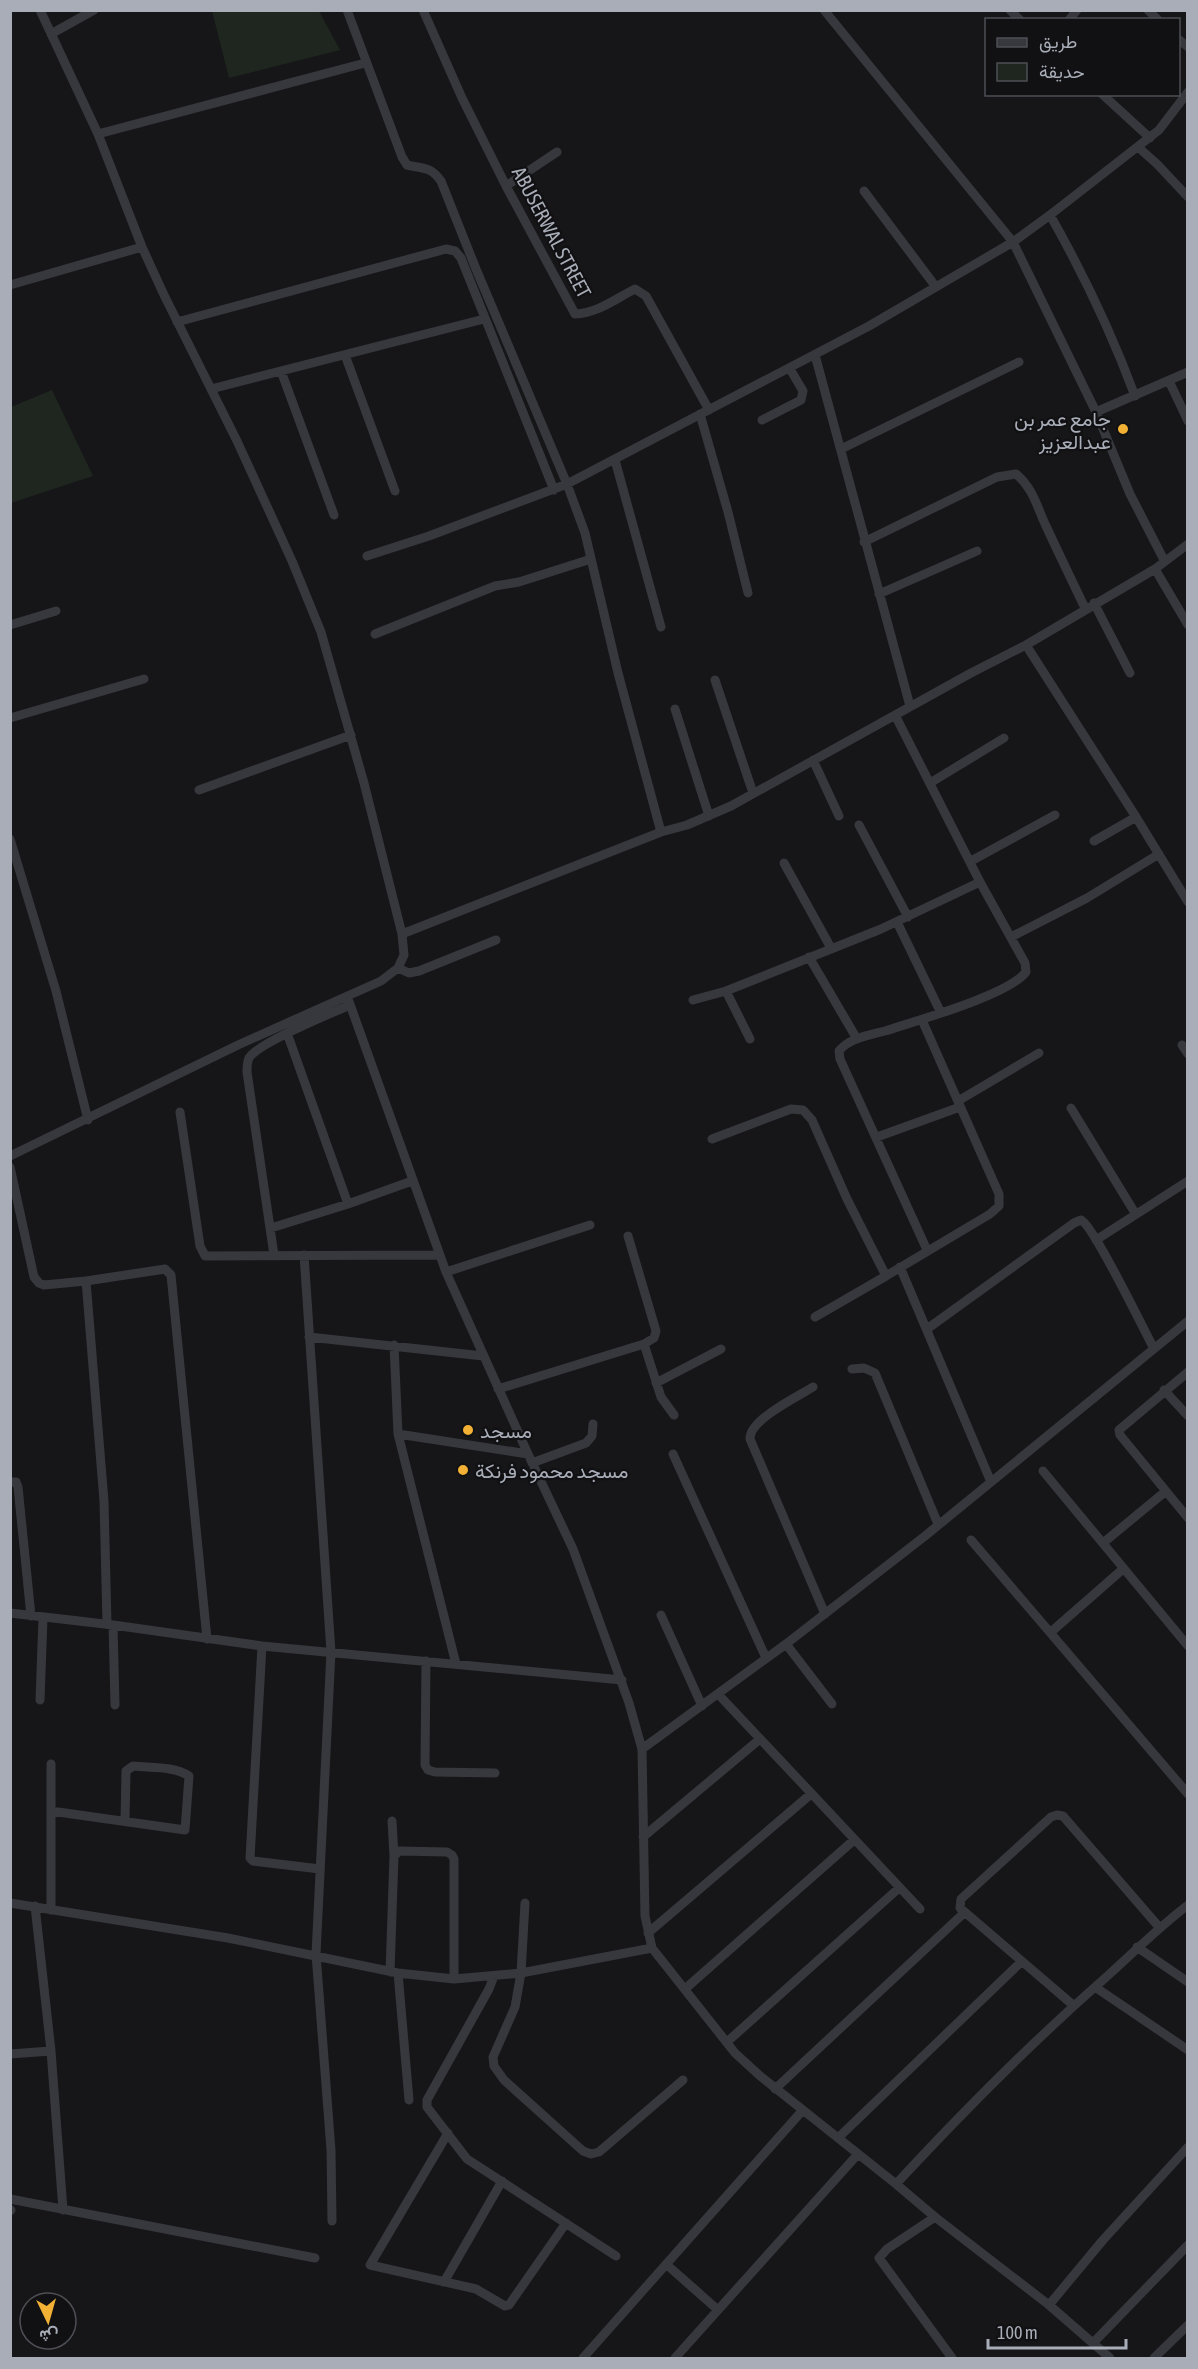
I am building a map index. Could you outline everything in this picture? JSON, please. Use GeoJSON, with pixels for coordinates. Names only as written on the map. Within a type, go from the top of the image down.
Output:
{"type":"FeatureCollection","features":[{"type":"Feature","properties":{"kind":"street"},"geometry":{"type":"LineString","coordinates":[[40,10],[98,134],[142,247],[277,527],[321,632],[351,735],[402,934],[404,954],[398,968],[349,1001],[255,1052],[248,1060],[247,1072],[272,1228],[274,1255]]}},
{"type":"Feature","properties":{"kind":"street"},"geometry":{"type":"LineString","coordinates":[[51,34],[94,10]]}},
{"type":"Feature","properties":{"kind":"street"},"geometry":{"type":"LineString","coordinates":[[347,10],[365,63],[407,165],[434,171],[441,181],[567,484],[585,533],[661,832]]}},
{"type":"Feature","properties":{"kind":"street","name":"ABUSERWAL STREET"},"geometry":{"type":"LineString","coordinates":[[423,10],[462,98],[506,186],[575,314],[598,310],[635,289],[646,296],[704,412]]}},
{"type":"Feature","properties":{"kind":"street"},"geometry":{"type":"LineString","coordinates":[[824,10],[1013,242],[1096,412],[1130,494],[1164,560]]}},
{"type":"Feature","properties":{"kind":"street"},"geometry":{"type":"LineString","coordinates":[[98,134],[365,63]]}},
{"type":"Feature","properties":{"kind":"street"},"geometry":{"type":"LineString","coordinates":[[367,556],[429,536],[567,484],[790,369],[936,287],[1013,242],[1150,138],[1167,122],[1188,92]]}},
{"type":"Feature","properties":{"kind":"street"},"geometry":{"type":"LineString","coordinates":[[1104,96],[1150,138]]}},
{"type":"Feature","properties":{"kind":"street"},"geometry":{"type":"LineString","coordinates":[[1138,147],[1188,197]]}},
{"type":"Feature","properties":{"kind":"street"},"geometry":{"type":"LineString","coordinates":[[506,186],[557,152]]}},
{"type":"Feature","properties":{"kind":"street"},"geometry":{"type":"LineString","coordinates":[[864,191],[936,287]]}},
{"type":"Feature","properties":{"kind":"street"},"geometry":{"type":"LineString","coordinates":[[1050,215],[1074,257],[1120,356],[1135,396]]}},
{"type":"Feature","properties":{"kind":"street"},"geometry":{"type":"LineString","coordinates":[[10,285],[142,247]]}},
{"type":"Feature","properties":{"kind":"street"},"geometry":{"type":"LineString","coordinates":[[177,322],[446,249],[455,251],[461,258],[554,490]]}},
{"type":"Feature","properties":{"kind":"street"},"geometry":{"type":"LineString","coordinates":[[211,389],[484,319]]}},
{"type":"Feature","properties":{"kind":"street"},"geometry":{"type":"LineString","coordinates":[[345,354],[395,491]]}},
{"type":"Feature","properties":{"kind":"street"},"geometry":{"type":"LineString","coordinates":[[815,355],[910,706]]}},
{"type":"Feature","properties":{"kind":"street"},"geometry":{"type":"LineString","coordinates":[[841,449],[1018,362]]}},
{"type":"Feature","properties":{"kind":"street"},"geometry":{"type":"LineString","coordinates":[[762,420],[801,400],[803,396],[790,369]]}},
{"type":"Feature","properties":{"kind":"street"},"geometry":{"type":"LineString","coordinates":[[281,371],[334,515]]}},
{"type":"Feature","properties":{"kind":"street"},"geometry":{"type":"LineString","coordinates":[[1096,412],[1188,372]]}},
{"type":"Feature","properties":{"kind":"street"},"geometry":{"type":"LineString","coordinates":[[1169,381],[1188,421]]}},
{"type":"Feature","properties":{"kind":"street"},"geometry":{"type":"LineString","coordinates":[[704,412],[748,593]]}},
{"type":"Feature","properties":{"kind":"street"},"geometry":{"type":"LineString","coordinates":[[615,460],[661,627]]}},
{"type":"Feature","properties":{"kind":"street"},"geometry":{"type":"LineString","coordinates":[[864,542],[997,477],[1016,474],[1025,482],[1035,498],[1044,521],[1090,606],[1130,673]]}},
{"type":"Feature","properties":{"kind":"street"},"geometry":{"type":"LineString","coordinates":[[402,934],[661,832],[709,816],[1026,645],[1155,568],[1188,544]]}},
{"type":"Feature","properties":{"kind":"street"},"geometry":{"type":"LineString","coordinates":[[879,594],[977,550]]}},
{"type":"Feature","properties":{"kind":"street"},"geometry":{"type":"LineString","coordinates":[[375,634],[495,586],[519,582],[591,559]]}},
{"type":"Feature","properties":{"kind":"street"},"geometry":{"type":"LineString","coordinates":[[1155,568],[1188,625]]}},
{"type":"Feature","properties":{"kind":"street"},"geometry":{"type":"LineString","coordinates":[[10,625],[56,611]]}},
{"type":"Feature","properties":{"kind":"street"},"geometry":{"type":"LineString","coordinates":[[1026,645],[1188,902]]}},
{"type":"Feature","properties":{"kind":"street"},"geometry":{"type":"LineString","coordinates":[[10,718],[144,679]]}},
{"type":"Feature","properties":{"kind":"street"},"geometry":{"type":"LineString","coordinates":[[715,680],[753,793]]}},
{"type":"Feature","properties":{"kind":"street"},"geometry":{"type":"LineString","coordinates":[[675,709],[709,816]]}},
{"type":"Feature","properties":{"kind":"street"},"geometry":{"type":"LineString","coordinates":[[896,715],[980,882],[1025,963],[1026,972],[1013,985],[922,1020],[857,1039],[843,1046],[839,1051],[840,1059],[927,1250]]}},
{"type":"Feature","properties":{"kind":"street"},"geometry":{"type":"LineString","coordinates":[[199,790],[351,735]]}},
{"type":"Feature","properties":{"kind":"street"},"geometry":{"type":"LineString","coordinates":[[930,783],[1004,738]]}},
{"type":"Feature","properties":{"kind":"street"},"geometry":{"type":"LineString","coordinates":[[813,760],[839,816]]}},
{"type":"Feature","properties":{"kind":"street"},"geometry":{"type":"LineString","coordinates":[[971,861],[1055,815]]}},
{"type":"Feature","properties":{"kind":"street"},"geometry":{"type":"LineString","coordinates":[[1094,841],[1136,817]]}},
{"type":"Feature","properties":{"kind":"street"},"geometry":{"type":"LineString","coordinates":[[859,825],[908,917]]}},
{"type":"Feature","properties":{"kind":"street"},"geometry":{"type":"LineString","coordinates":[[10,839],[56,992],[88,1120]]}},
{"type":"Feature","properties":{"kind":"street"},"geometry":{"type":"LineString","coordinates":[[1011,937],[1087,897],[1159,854]]}},
{"type":"Feature","properties":{"kind":"street"},"geometry":{"type":"LineString","coordinates":[[784,863],[831,948]]}},
{"type":"Feature","properties":{"kind":"street"},"geometry":{"type":"LineString","coordinates":[[693,1000],[726,991],[897,922],[980,882]]}},
{"type":"Feature","properties":{"kind":"street"},"geometry":{"type":"LineString","coordinates":[[897,922],[941,1013]]}},
{"type":"Feature","properties":{"kind":"street"},"geometry":{"type":"LineString","coordinates":[[398,968],[409,973],[419,971],[496,940]]}},
{"type":"Feature","properties":{"kind":"street"},"geometry":{"type":"LineString","coordinates":[[809,957],[857,1039]]}},
{"type":"Feature","properties":{"kind":"street"},"geometry":{"type":"LineString","coordinates":[[726,991],[750,1039]]}},
{"type":"Feature","properties":{"kind":"street"},"geometry":{"type":"LineString","coordinates":[[10,1156],[238,1045],[349,1001]]}},
{"type":"Feature","properties":{"kind":"street"},"geometry":{"type":"LineString","coordinates":[[349,1001],[446,1272],[573,1549],[622,1680],[642,1749],[645,1916],[652,1948],[735,2053],[775,2089],[1049,2305],[1110,2358]]}},
{"type":"Feature","properties":{"kind":"street"},"geometry":{"type":"LineString","coordinates":[[815,1317],[990,1214],[999,1206],[999,1194],[922,1020]]}},
{"type":"Feature","properties":{"kind":"street"},"geometry":{"type":"LineString","coordinates":[[287,1033],[348,1204]]}},
{"type":"Feature","properties":{"kind":"street"},"geometry":{"type":"LineString","coordinates":[[1182,1045],[1188,1054]]}},
{"type":"Feature","properties":{"kind":"street"},"geometry":{"type":"LineString","coordinates":[[876,1137],[959,1104],[1039,1053]]}},
{"type":"Feature","properties":{"kind":"street"},"geometry":{"type":"LineString","coordinates":[[1071,1108],[1136,1213]]}},
{"type":"Feature","properties":{"kind":"street"},"geometry":{"type":"LineString","coordinates":[[712,1139],[791,1109],[803,1110],[812,1120],[847,1199],[886,1276]]}},
{"type":"Feature","properties":{"kind":"street"},"geometry":{"type":"LineString","coordinates":[[180,1112],[200,1246],[203,1254],[208,1258],[274,1255],[439,1254]]}},
{"type":"Feature","properties":{"kind":"street"},"geometry":{"type":"LineString","coordinates":[[10,1167],[34,1277],[39,1283],[44,1285],[86,1281],[165,1269],[171,1275],[207,1639]]}},
{"type":"Feature","properties":{"kind":"street"},"geometry":{"type":"LineString","coordinates":[[272,1228],[348,1204],[412,1180]]}},
{"type":"Feature","properties":{"kind":"street"},"geometry":{"type":"LineString","coordinates":[[1096,1240],[1188,1181]]}},
{"type":"Feature","properties":{"kind":"street"},"geometry":{"type":"LineString","coordinates":[[927,1329],[1081,1220],[1085,1222],[1096,1240],[1153,1347]]}},
{"type":"Feature","properties":{"kind":"street"},"geometry":{"type":"LineString","coordinates":[[446,1272],[590,1225]]}},
{"type":"Feature","properties":{"kind":"street"},"geometry":{"type":"LineString","coordinates":[[498,1389],[644,1344],[654,1338],[656,1331],[628,1236]]}},
{"type":"Feature","properties":{"kind":"street"},"geometry":{"type":"LineString","coordinates":[[304,1255],[332,1652],[316,1954],[331,2150],[332,2221]]}},
{"type":"Feature","properties":{"kind":"street"},"geometry":{"type":"LineString","coordinates":[[900,1267],[991,1482]]}},
{"type":"Feature","properties":{"kind":"street"},"geometry":{"type":"LineString","coordinates":[[86,1281],[104,1501],[115,1705]]}},
{"type":"Feature","properties":{"kind":"street"},"geometry":{"type":"LineString","coordinates":[[642,1749],[825,1614],[1188,1321]]}},
{"type":"Feature","properties":{"kind":"street"},"geometry":{"type":"LineString","coordinates":[[309,1337],[483,1356]]}},
{"type":"Feature","properties":{"kind":"street"},"geometry":{"type":"LineString","coordinates":[[644,1344],[660,1397],[674,1415]]}},
{"type":"Feature","properties":{"kind":"street"},"geometry":{"type":"LineString","coordinates":[[394,1345],[398,1434],[456,1664]]}},
{"type":"Feature","properties":{"kind":"street"},"geometry":{"type":"LineString","coordinates":[[656,1383],[721,1349]]}},
{"type":"Feature","properties":{"kind":"street"},"geometry":{"type":"LineString","coordinates":[[852,1369],[864,1368],[876,1373],[939,1524]]}},
{"type":"Feature","properties":{"kind":"street"},"geometry":{"type":"LineString","coordinates":[[1188,1372],[1119,1430],[1120,1435],[1188,1518]]}},
{"type":"Feature","properties":{"kind":"street"},"geometry":{"type":"LineString","coordinates":[[813,1387],[758,1422],[750,1434],[750,1439],[825,1614]]}},
{"type":"Feature","properties":{"kind":"street"},"geometry":{"type":"LineString","coordinates":[[1164,1390],[1188,1416]]}},
{"type":"Feature","properties":{"kind":"street"},"geometry":{"type":"LineString","coordinates":[[398,1434],[530,1459],[586,1443],[592,1436],[594,1424]]}},
{"type":"Feature","properties":{"kind":"street"},"geometry":{"type":"LineString","coordinates":[[673,1454],[766,1658]]}},
{"type":"Feature","properties":{"kind":"street"},"geometry":{"type":"LineString","coordinates":[[1043,1471],[1188,1646]]}},
{"type":"Feature","properties":{"kind":"street"},"geometry":{"type":"LineString","coordinates":[[10,1482],[16,1482],[18,1487],[31,1616]]}},
{"type":"Feature","properties":{"kind":"street"},"geometry":{"type":"LineString","coordinates":[[1103,1543],[1166,1491]]}},
{"type":"Feature","properties":{"kind":"street"},"geometry":{"type":"LineString","coordinates":[[971,1540],[1188,1794]]}},
{"type":"Feature","properties":{"kind":"street"},"geometry":{"type":"LineString","coordinates":[[1051,1632],[1124,1569]]}},
{"type":"Feature","properties":{"kind":"street"},"geometry":{"type":"LineString","coordinates":[[10,1613],[110,1624],[262,1646],[622,1680]]}},
{"type":"Feature","properties":{"kind":"street"},"geometry":{"type":"LineString","coordinates":[[661,1615],[702,1706]]}},
{"type":"Feature","properties":{"kind":"street"},"geometry":{"type":"LineString","coordinates":[[40,1700],[43,1617]]}},
{"type":"Feature","properties":{"kind":"street"},"geometry":{"type":"LineString","coordinates":[[786,1644],[832,1704]]}},
{"type":"Feature","properties":{"kind":"street"},"geometry":{"type":"LineString","coordinates":[[262,1646],[250,1858],[253,1861],[320,1869]]}},
{"type":"Feature","properties":{"kind":"street"},"geometry":{"type":"LineString","coordinates":[[426,1661],[425,1765],[428,1770],[495,1773]]}},
{"type":"Feature","properties":{"kind":"street"},"geometry":{"type":"LineString","coordinates":[[718,1694],[920,1909]]}},
{"type":"Feature","properties":{"kind":"street"},"geometry":{"type":"LineString","coordinates":[[643,1837],[760,1739]]}},
{"type":"Feature","properties":{"kind":"street"},"geometry":{"type":"LineString","coordinates":[[51,1764],[51,1910]]}},
{"type":"Feature","properties":{"kind":"street"},"geometry":{"type":"LineString","coordinates":[[51,1811],[185,1830],[189,1776],[166,1769],[133,1766],[129,1768],[126,1771],[125,1821]]}},
{"type":"Feature","properties":{"kind":"street"},"geometry":{"type":"LineString","coordinates":[[648,1933],[811,1794]]}},
{"type":"Feature","properties":{"kind":"street"},"geometry":{"type":"LineString","coordinates":[[1073,2005],[964,1913],[960,1908],[961,1899],[1051,1817],[1057,1815],[1063,1816],[1159,1927]]}},
{"type":"Feature","properties":{"kind":"street"},"geometry":{"type":"LineString","coordinates":[[392,1821],[394,1972],[409,2100]]}},
{"type":"Feature","properties":{"kind":"street"},"geometry":{"type":"LineString","coordinates":[[685,1989],[854,1840]]}},
{"type":"Feature","properties":{"kind":"street"},"geometry":{"type":"LineString","coordinates":[[394,1856],[399,1851],[447,1852],[452,1855],[454,1979]]}},
{"type":"Feature","properties":{"kind":"street"},"geometry":{"type":"LineString","coordinates":[[727,2042],[899,1888]]}},
{"type":"Feature","properties":{"kind":"street"},"geometry":{"type":"LineString","coordinates":[[10,1903],[228,1938],[316,1954],[394,1972],[454,1979],[521,1973],[652,1948]]}},
{"type":"Feature","properties":{"kind":"street"},"geometry":{"type":"LineString","coordinates":[[525,1903],[521,1973],[515,2007],[493,2057],[494,2066],[504,2080],[583,2151],[591,2154],[599,2151],[683,2080]]}},
{"type":"Feature","properties":{"kind":"street"},"geometry":{"type":"LineString","coordinates":[[896,2184],[955,2120],[1073,2005],[1159,1927],[1188,1905]]}},
{"type":"Feature","properties":{"kind":"street"},"geometry":{"type":"LineString","coordinates":[[35,1906],[51,2051],[63,2210]]}},
{"type":"Feature","properties":{"kind":"street"},"geometry":{"type":"LineString","coordinates":[[775,2089],[964,1913]]}},
{"type":"Feature","properties":{"kind":"street"},"geometry":{"type":"LineString","coordinates":[[1137,1947],[1188,1982]]}},
{"type":"Feature","properties":{"kind":"street"},"geometry":{"type":"LineString","coordinates":[[838,2138],[1021,1962]]}},
{"type":"Feature","properties":{"kind":"street"},"geometry":{"type":"LineString","coordinates":[[494,1976],[427,2100],[428,2107],[467,2159],[616,2256]]}},
{"type":"Feature","properties":{"kind":"street"},"geometry":{"type":"LineString","coordinates":[[1095,1987],[1188,2050]]}},
{"type":"Feature","properties":{"kind":"street"},"geometry":{"type":"LineString","coordinates":[[10,2054],[51,2051]]}},
{"type":"Feature","properties":{"kind":"street"},"geometry":{"type":"LineString","coordinates":[[583,2358],[802,2110]]}},
{"type":"Feature","properties":{"kind":"street"},"geometry":{"type":"LineString","coordinates":[[448,2133],[370,2265],[476,2289],[505,2306],[508,2305],[566,2223]]}},
{"type":"Feature","properties":{"kind":"street"},"geometry":{"type":"LineString","coordinates":[[1049,2305],[1103,2240],[1188,2147]]}},
{"type":"Feature","properties":{"kind":"street"},"geometry":{"type":"LineString","coordinates":[[675,2358],[858,2154]]}},
{"type":"Feature","properties":{"kind":"street"},"geometry":{"type":"LineString","coordinates":[[444,2282],[502,2181]]}},
{"type":"Feature","properties":{"kind":"street"},"geometry":{"type":"LineString","coordinates":[[10,2199],[315,2258]]}},
{"type":"Feature","properties":{"kind":"street"},"geometry":{"type":"LineString","coordinates":[[935,2217],[881,2253],[879,2258],[952,2358]]}},
{"type":"Feature","properties":{"kind":"street"},"geometry":{"type":"LineString","coordinates":[[1094,2343],[1188,2245]]}},
{"type":"Feature","properties":{"kind":"street"},"geometry":{"type":"LineString","coordinates":[[666,2264],[718,2310]]}},
{"type":"Feature","properties":{"kind":"street"},"geometry":{"type":"LineString","coordinates":[[1154,2358],[1188,2325]]}},
{"type":"Feature","properties":{"kind":"green space"},"geometry":{"type":"Polygon","coordinates":[[[212,11],[319,11],[340,50],[229,78],[212,11]]]}},
{"type":"Feature","properties":{"kind":"green space"},"geometry":{"type":"Polygon","coordinates":[[[52,390],[93,476],[11,503],[11,407],[52,390]]]}},
{"type":"Feature","properties":{"kind":"place","name":"جامع عمر بن عبدالعزيز"},"geometry":{"type":"Point","coordinates":[1123,429]}},
{"type":"Feature","properties":{"kind":"place","name":"مسجد"},"geometry":{"type":"Point","coordinates":[468,1430]}},
{"type":"Feature","properties":{"kind":"place","name":"مسجد محمود فرنكة"},"geometry":{"type":"Point","coordinates":[463,1470]}}]}
